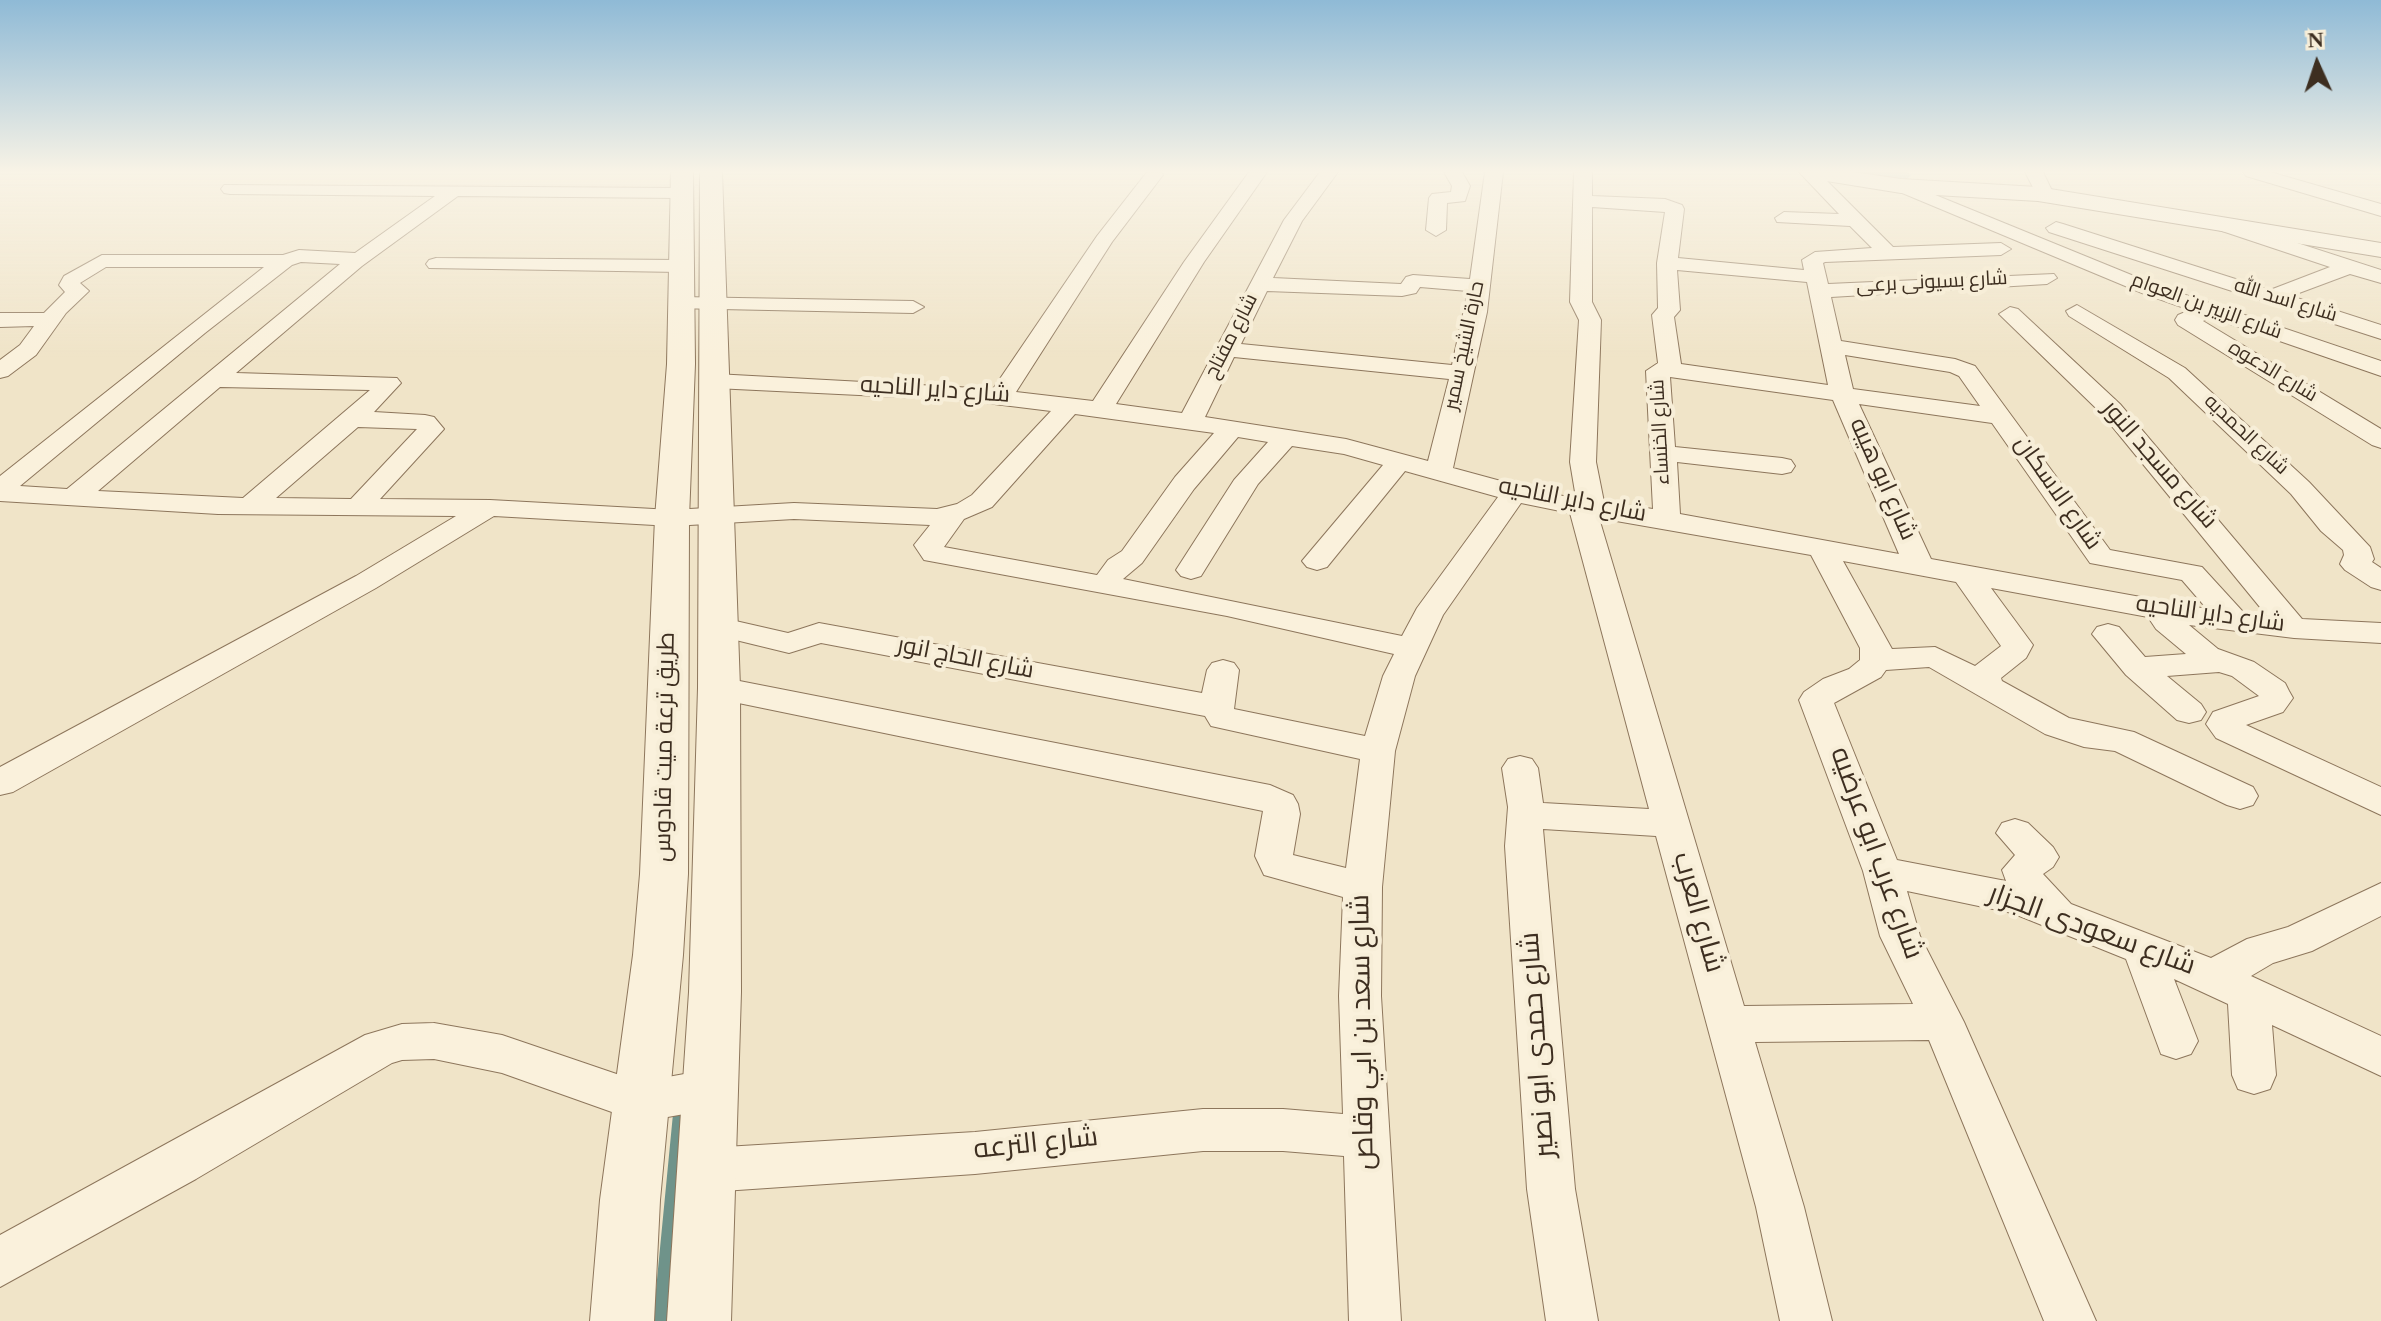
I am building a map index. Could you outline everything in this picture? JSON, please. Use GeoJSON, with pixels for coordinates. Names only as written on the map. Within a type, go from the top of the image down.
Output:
{"type":"FeatureCollection","features":[{"type":"Feature","properties":{"kind":"street"},"geometry":{"type":"LineString","coordinates":[[74,497],[211,380],[395,234]]}},
{"type":"Feature","properties":{"kind":"street","name":"طريق ترعة ميت قادوس"},"geometry":{"type":"LineString","coordinates":[[622,1321],[675,1096],[719,688],[718,513],[704,369],[691,291],[691,234]]}},
{"type":"Feature","properties":{"kind":"street"},"geometry":{"type":"LineString","coordinates":[[1001,396],[1109,234]]}},
{"type":"Feature","properties":{"kind":"street"},"geometry":{"type":"LineString","coordinates":[[1100,409],[1214,234]]}},
{"type":"Feature","properties":{"kind":"street","name":"شارع مفتاح"},"geometry":{"type":"LineString","coordinates":[[1190,421],[1286,234]]}},
{"type":"Feature","properties":{"kind":"street","name":"حارة الشيخ سمير"},"geometry":{"type":"LineString","coordinates":[[1439,471],[1462,373],[1486,234]]}},
{"type":"Feature","properties":{"kind":"street","name":"شارع العرب"},"geometry":{"type":"LineString","coordinates":[[1583,234],[1581,302],[1590,320],[1583,462],[1587,508],[1670,823],[1780,1207],[1806,1321]]}},
{"type":"Feature","properties":{"kind":"street","name":"شارع الخنساء"},"geometry":{"type":"LineString","coordinates":[[1667,520],[1658,371],[1670,367],[1663,315],[1669,310],[1667,263],[1671,234]]}},
{"type":"Feature","properties":{"kind":"street"},"geometry":{"type":"LineString","coordinates":[[1867,234],[1888,253]]}},
{"type":"Feature","properties":{"kind":"street","name":"شارع الزبير بن العوام"},"geometry":{"type":"LineString","coordinates":[[2030,234],[2149,289],[2381,369]]}},
{"type":"Feature","properties":{"kind":"street","name":"شارع اسد الله"},"geometry":{"type":"LineString","coordinates":[[2074,234],[2381,332]]}},
{"type":"Feature","properties":{"kind":"street"},"geometry":{"type":"LineString","coordinates":[[2249,234],[2381,277]]}},
{"type":"Feature","properties":{"kind":"street"},"geometry":{"type":"LineString","coordinates":[[2282,234],[2381,250]]}},
{"type":"Feature","properties":{"kind":"street"},"geometry":{"type":"LineString","coordinates":[[1842,393],[1811,263],[1815,258],[2001,249]]}},
{"type":"Feature","properties":{"kind":"street"},"geometry":{"type":"LineString","coordinates":[[2156,262],[2180,251]]}},
{"type":"Feature","properties":{"kind":"street"},"geometry":{"type":"LineString","coordinates":[[0,491],[197,328],[285,261],[295,256],[360,259]]}},
{"type":"Feature","properties":{"kind":"street"},"geometry":{"type":"LineString","coordinates":[[0,371],[28,350],[58,308],[79,291],[69,283],[102,261],[285,261]]}},
{"type":"Feature","properties":{"kind":"street","name":"شارع بسيونى برعى"},"geometry":{"type":"LineString","coordinates":[[1667,263],[1816,284],[2047,278]]}},
{"type":"Feature","properties":{"kind":"street"},"geometry":{"type":"LineString","coordinates":[[436,264],[691,291],[913,307]]}},
{"type":"Feature","properties":{"kind":"street"},"geometry":{"type":"LineString","coordinates":[[2270,297],[2349,267]]}},
{"type":"Feature","properties":{"kind":"street"},"geometry":{"type":"LineString","coordinates":[[1260,284],[1402,290],[1409,289],[1413,281],[1479,286]]}},
{"type":"Feature","properties":{"kind":"street","name":"شارع الدعوه"},"geometry":{"type":"LineString","coordinates":[[2211,310],[2186,320],[2379,437]]}},
{"type":"Feature","properties":{"kind":"street","name":"شارع الحمديه"},"geometry":{"type":"LineString","coordinates":[[2077,311],[2177,373],[2300,488],[2331,525],[2354,544],[2360,559],[2355,564],[2381,581]]}},
{"type":"Feature","properties":{"kind":"street","name":"شارع مسجد النور"},"geometry":{"type":"LineString","coordinates":[[2010,314],[2111,409],[2294,629]]}},
{"type":"Feature","properties":{"kind":"street"},"geometry":{"type":"LineString","coordinates":[[0,320],[50,319]]}},
{"type":"Feature","properties":{"kind":"street","name":"شارع الاسكان"},"geometry":{"type":"LineString","coordinates":[[1831,346],[1963,368],[1972,374],[2100,557],[2192,573],[2236,623]]}},
{"type":"Feature","properties":{"kind":"street"},"geometry":{"type":"LineString","coordinates":[[1228,350],[1462,373]]}},
{"type":"Feature","properties":{"kind":"street","name":"شارع داير الناحيه"},"geometry":{"type":"LineString","coordinates":[[704,369],[860,386],[1001,396],[1190,421],[1401,460],[1515,493],[1587,508],[1920,568],[2236,623],[2381,633]]}},
{"type":"Feature","properties":{"kind":"street","name":"طريق ترعة ميت قادوس"},"geometry":{"type":"LineString","coordinates":[[699,1321],[708,1170],[675,1096],[658,955],[664,874],[672,518],[704,369]]}},
{"type":"Feature","properties":{"kind":"street","name":"شارع الاسكان"},"geometry":{"type":"LineString","coordinates":[[1665,369],[2002,417]]}},
{"type":"Feature","properties":{"kind":"street"},"geometry":{"type":"LineString","coordinates":[[211,380],[389,383],[249,507]]}},
{"type":"Feature","properties":{"kind":"street","name":"شارع ابو هيبه"},"geometry":{"type":"LineString","coordinates":[[1842,393],[1920,568]]}},
{"type":"Feature","properties":{"kind":"street"},"geometry":{"type":"LineString","coordinates":[[0,491],[249,507],[490,508],[672,518],[794,511],[896,517],[953,515],[982,501],[1070,405]]}},
{"type":"Feature","properties":{"kind":"street"},"geometry":{"type":"LineString","coordinates":[[351,419],[425,422],[431,429],[356,509]]}},
{"type":"Feature","properties":{"kind":"street"},"geometry":{"type":"LineString","coordinates":[[1105,584],[1118,566],[1132,557],[1184,483],[1232,429]]}},
{"type":"Feature","properties":{"kind":"street"},"geometry":{"type":"LineString","coordinates":[[1191,570],[1247,480],[1286,437]]}},
{"type":"Feature","properties":{"kind":"street"},"geometry":{"type":"LineString","coordinates":[[1663,453],[1782,466]]}},
{"type":"Feature","properties":{"kind":"street"},"geometry":{"type":"LineString","coordinates":[[1317,561],[1401,460]]}},
{"type":"Feature","properties":{"kind":"street","name":"شارع سعد بن ابي وقاص"},"geometry":{"type":"LineString","coordinates":[[1375,1321],[1360,996],[1363,887],[1378,751],[1399,676],[1428,615],[1515,493]]}},
{"type":"Feature","properties":{"kind":"street"},"geometry":{"type":"LineString","coordinates":[[0,783],[242,651],[490,508]]}},
{"type":"Feature","properties":{"kind":"street"},"geometry":{"type":"LineString","coordinates":[[953,515],[928,545],[934,554],[1227,607],[1413,648]]}},
{"type":"Feature","properties":{"kind":"street"},"geometry":{"type":"LineString","coordinates":[[1823,550],[1876,648],[1876,660],[1935,657],[2057,726],[2084,735],[2122,740],[2240,796]]}},
{"type":"Feature","properties":{"kind":"street"},"geometry":{"type":"LineString","coordinates":[[1966,575],[2017,645],[2015,651],[1987,673],[1988,688]]}},
{"type":"Feature","properties":{"kind":"street"},"geometry":{"type":"LineString","coordinates":[[2158,609],[2186,639],[2218,662]]}},
{"type":"Feature","properties":{"kind":"street","name":"شارع الحاج انور"},"geometry":{"type":"LineString","coordinates":[[718,626],[789,643],[819,633],[1216,707],[1230,722],[1378,751]]}},
{"type":"Feature","properties":{"kind":"street"},"geometry":{"type":"LineString","coordinates":[[2108,634],[2137,668],[2189,712]]}},
{"type":"Feature","properties":{"kind":"street","name":"شارع عرب ابو عرضيه"},"geometry":{"type":"LineString","coordinates":[[1876,660],[1870,670],[1835,686],[1816,700],[1882,871],[1900,936],[1943,1022],[2070,1321]]}},
{"type":"Feature","properties":{"kind":"street"},"geometry":{"type":"LineString","coordinates":[[2137,668],[2218,662],[2243,669],[2273,691],[2276,698],[2271,704],[2225,720],[2223,724],[2228,730],[2381,802]]}},
{"type":"Feature","properties":{"kind":"street"},"geometry":{"type":"LineString","coordinates":[[1216,707],[1223,670]]}},
{"type":"Feature","properties":{"kind":"street"},"geometry":{"type":"LineString","coordinates":[[719,688],[1270,798],[1280,804],[1282,814],[1274,856],[1277,865],[1363,887]]}},
{"type":"Feature","properties":{"kind":"street","name":"شارع حمدى ابو نصير"},"geometry":{"type":"LineString","coordinates":[[1520,768],[1551,1189],[1572,1321]]}},
{"type":"Feature","properties":{"kind":"street"},"geometry":{"type":"LineString","coordinates":[[1525,815],[1670,823]]}},
{"type":"Feature","properties":{"kind":"street"},"geometry":{"type":"LineString","coordinates":[[2015,833],[2040,857],[2021,870],[2023,878],[2062,915]]}},
{"type":"Feature","properties":{"kind":"street","name":"شارع سعودى الجزار"},"geometry":{"type":"LineString","coordinates":[[1882,871],[2018,899],[2209,975],[2218,974],[2261,950],[2298,940],[2381,898]]}},
{"type":"Feature","properties":{"kind":"street"},"geometry":{"type":"LineString","coordinates":[[2142,947],[2176,1041]]}},
{"type":"Feature","properties":{"kind":"street"},"geometry":{"type":"LineString","coordinates":[[2209,975],[2381,1057]]}},
{"type":"Feature","properties":{"kind":"street"},"geometry":{"type":"LineString","coordinates":[[2249,994],[2254,1075]]}},
{"type":"Feature","properties":{"kind":"street"},"geometry":{"type":"LineString","coordinates":[[1728,1024],[1943,1022]]}},
{"type":"Feature","properties":{"kind":"street"},"geometry":{"type":"LineString","coordinates":[[0,1262],[206,1150],[380,1048],[402,1042],[434,1041],[502,1054],[675,1096]]}},
{"type":"Feature","properties":{"kind":"street","name":"شارع الترعه"},"geometry":{"type":"LineString","coordinates":[[708,1170],[975,1153],[1203,1130],[1283,1130],[1365,1137]]}},
{"type":"Feature","properties":{"kind":"waterway"},"geometry":{"type":"LineString","coordinates":[[660,1321],[681,1104]]}}]}
